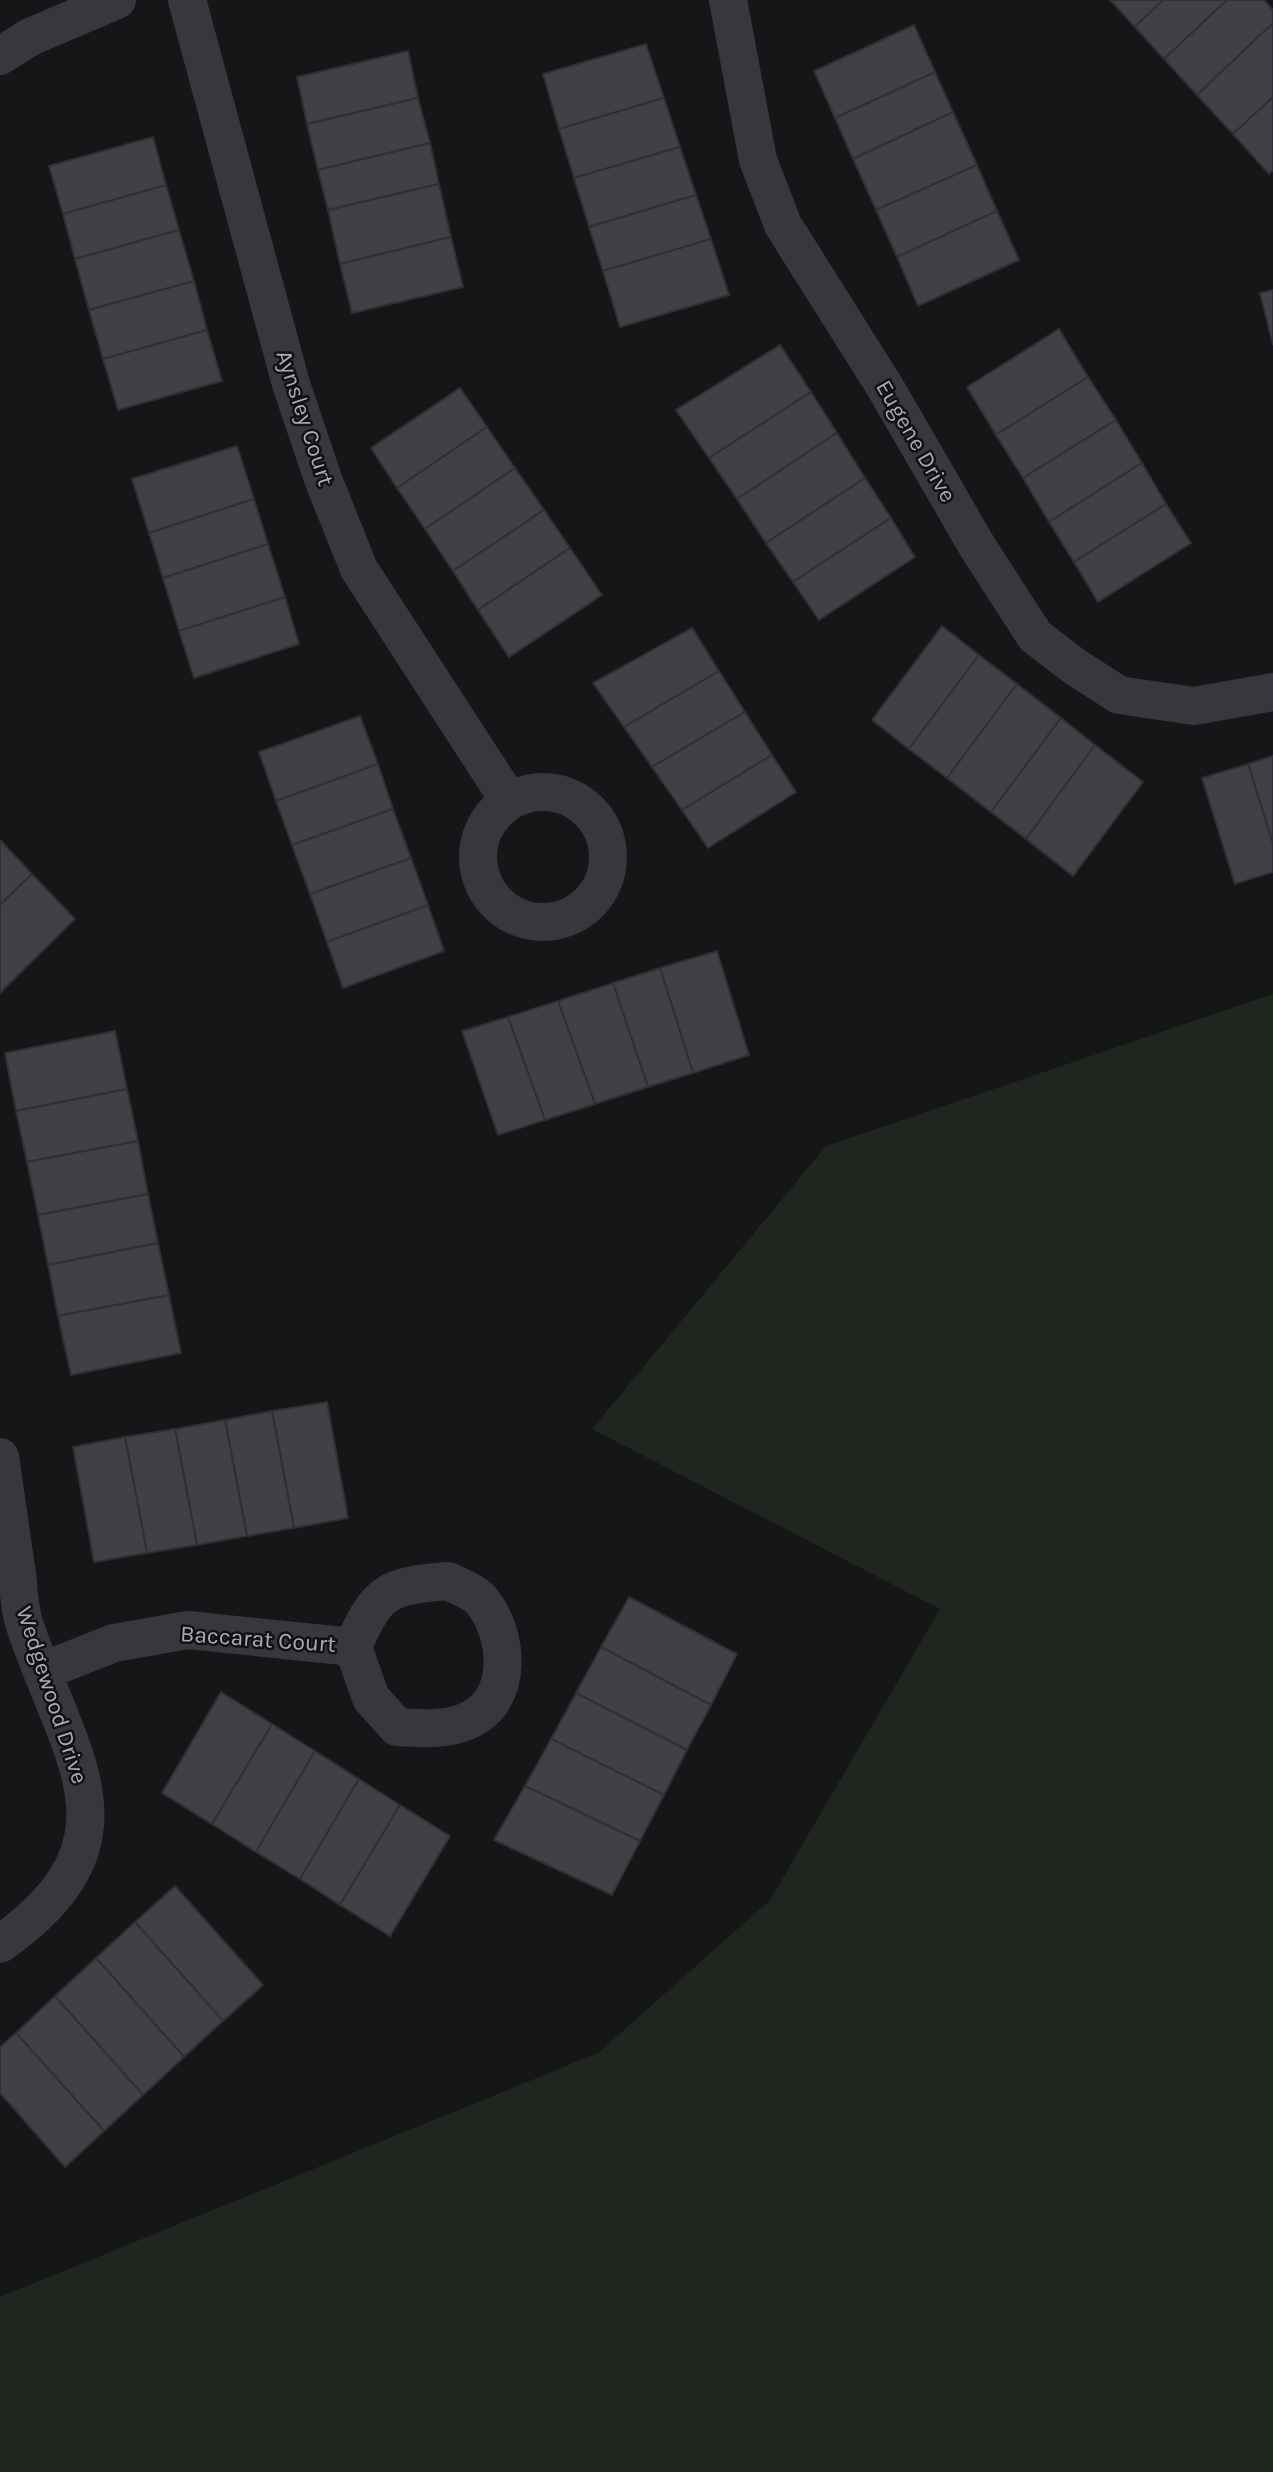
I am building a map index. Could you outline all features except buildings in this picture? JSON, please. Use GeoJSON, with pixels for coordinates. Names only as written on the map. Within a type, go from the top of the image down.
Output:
{"type":"FeatureCollection","features":[{"type":"Feature","properties":{"kind":"street"},"geometry":{"type":"LineString","coordinates":[[0,56],[30,37],[117,0]]}},
{"type":"Feature","properties":{"kind":"street","name":"Aynsley Court"},"geometry":{"type":"LineString","coordinates":[[187,0],[291,384],[323,479],[359,569],[509,799]]}},
{"type":"Feature","properties":{"kind":"street","name":"Eugene Drive"},"geometry":{"type":"LineString","coordinates":[[728,0],[758,160],[783,225],[886,387],[977,545],[1035,636],[1074,666],[1119,695],[1194,706],[1273,692]]}},
{"type":"Feature","properties":{"kind":"street","name":"Wedgewood Drive"},"geometry":{"type":"LineString","coordinates":[[0,1457],[24,1623],[79,1762],[86,1813],[83,1839],[75,1864],[63,1887],[27,1925],[0,1944]]}},
{"type":"Feature","properties":{"kind":"street","name":"Baccarat Court"},"geometry":{"type":"LineString","coordinates":[[43,1671],[114,1643],[188,1630],[353,1647]]}},
{"type":"Feature","properties":{"kind":"shaded area"},"geometry":{"type":"Polygon","coordinates":[[[1273,994],[1273,2472],[0,2472],[0,2297],[598,2053],[770,1900],[940,1609],[592,1429],[826,1146],[1273,994]]]}}]}
